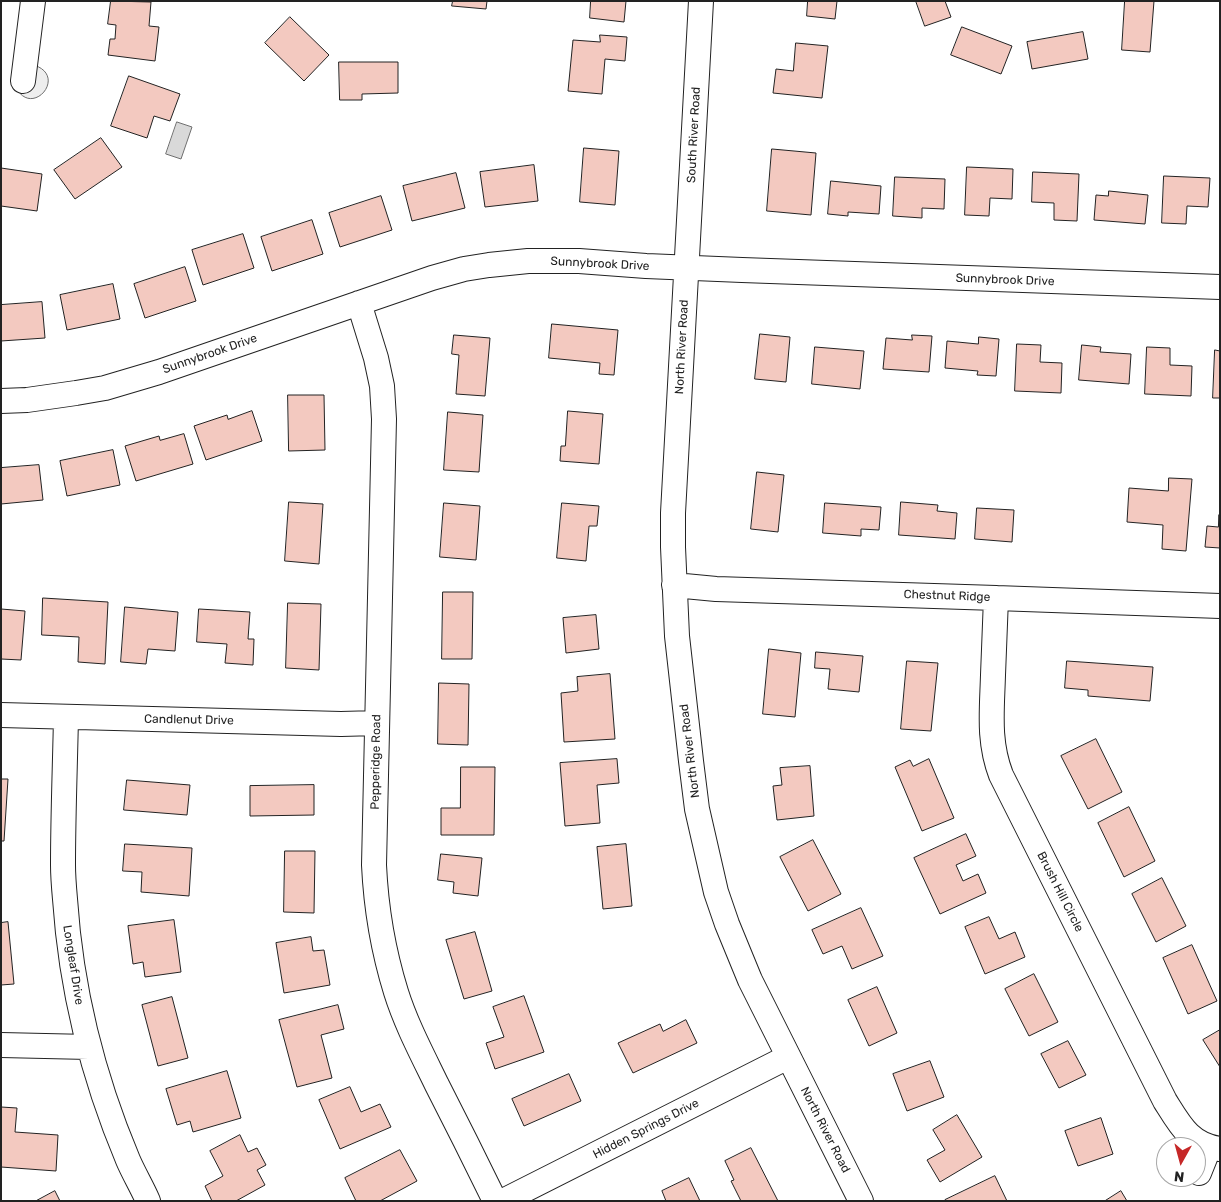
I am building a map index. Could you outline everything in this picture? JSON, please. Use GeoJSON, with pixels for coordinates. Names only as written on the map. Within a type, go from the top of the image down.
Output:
{"type":"FeatureCollection","features":[{"type":"Feature","properties":{"kind":"street"},"geometry":{"type":"LineString","coordinates":[[23,81],[33,1]]}},
{"type":"Feature","properties":{"kind":"street","name":"South River Road"},"geometry":{"type":"LineString","coordinates":[[686,268],[701,1]]}},
{"type":"Feature","properties":{"kind":"street","name":"Sunnybrook Drive"},"geometry":{"type":"LineString","coordinates":[[1,401],[27,400],[105,388],[159,372],[432,278],[464,269],[528,261],[1220,287]]}},
{"type":"Feature","properties":{"kind":"street","name":"North River Road"},"geometry":{"type":"LineString","coordinates":[[686,268],[673,513],[673,547],[677,636],[697,809],[716,892],[750,980],[861,1201]]}},
{"type":"Feature","properties":{"kind":"street","name":"Pepperidge Road"},"geometry":{"type":"LineString","coordinates":[[359,303],[378,367],[382,386],[384,419],[374,865],[377,907],[387,961],[396,993],[411,1032],[495,1201]]}},
{"type":"Feature","properties":{"kind":"street","name":"Chestnut Ridge"},"geometry":{"type":"LineString","coordinates":[[674,585],[716,589],[1220,606]]}},
{"type":"Feature","properties":{"kind":"street","name":"Brush Hill Circle"},"geometry":{"type":"LineString","coordinates":[[996,598],[991,723],[996,762],[1165,1101],[1179,1124],[1193,1140],[1214,1148]]}},
{"type":"Feature","properties":{"kind":"street","name":"Candlenut Drive"},"geometry":{"type":"LineString","coordinates":[[1,716],[341,724],[377,723]]}},
{"type":"Feature","properties":{"kind":"street","name":"Longleaf Drive"},"geometry":{"type":"LineString","coordinates":[[66,717],[63,866],[71,963],[95,1070],[114,1125],[148,1201]]}},
{"type":"Feature","properties":{"kind":"street"},"geometry":{"type":"LineString","coordinates":[[1,1045],[89,1047]]}},
{"type":"Feature","properties":{"kind":"street","name":"Hidden Springs Drive"},"geometry":{"type":"LineString","coordinates":[[503,1201],[788,1057]]}},
{"type":"Feature","properties":{"kind":"street"},"geometry":{"type":"LineString","coordinates":[[1206,1161],[1214,1148]]}},
{"type":"Feature","properties":{"kind":"shaded area"},"geometry":{"type":"Polygon","coordinates":[[[30,64],[42,69],[48,77],[48,85],[44,92],[37,97],[29,99],[21,94],[14,83],[30,64]]]}},
{"type":"Feature","properties":{"kind":"shaded area"},"geometry":{"type":"Polygon","coordinates":[[[177,122],[192,127],[181,159],[166,154],[177,122]]]}},
{"type":"Feature","properties":{"kind":"building"},"geometry":{"type":"Polygon","coordinates":[[[111,1],[151,2],[149,26],[159,27],[155,61],[108,55],[110,39],[115,39],[116,25],[108,24],[111,1]]]}},
{"type":"Feature","properties":{"kind":"building"},"geometry":{"type":"Polygon","coordinates":[[[453,1],[487,1],[486,9],[452,6],[453,1]]]}},
{"type":"Feature","properties":{"kind":"building"},"geometry":{"type":"Polygon","coordinates":[[[591,1],[626,1],[624,22],[590,18],[591,1]]]}},
{"type":"Feature","properties":{"kind":"building"},"geometry":{"type":"Polygon","coordinates":[[[808,1],[837,1],[835,19],[807,16],[808,1]]]}},
{"type":"Feature","properties":{"kind":"building"},"geometry":{"type":"Polygon","coordinates":[[[916,1],[945,1],[951,17],[925,26],[916,1]]]}},
{"type":"Feature","properties":{"kind":"building"},"geometry":{"type":"Polygon","coordinates":[[[1125,1],[1154,1],[1150,52],[1122,50],[1125,1]]]}},
{"type":"Feature","properties":{"kind":"building"},"geometry":{"type":"Polygon","coordinates":[[[290,17],[329,55],[304,81],[265,43],[290,17]]]}},
{"type":"Feature","properties":{"kind":"building"},"geometry":{"type":"Polygon","coordinates":[[[962,27],[1012,46],[1001,74],[951,55],[962,27]]]}},
{"type":"Feature","properties":{"kind":"building"},"geometry":{"type":"Polygon","coordinates":[[[1083,32],[1088,59],[1032,69],[1027,42],[1083,32]]]}},
{"type":"Feature","properties":{"kind":"building"},"geometry":{"type":"Polygon","coordinates":[[[600,35],[627,37],[625,61],[605,59],[602,94],[568,91],[573,40],[600,42],[600,35]]]}},
{"type":"Feature","properties":{"kind":"building"},"geometry":{"type":"Polygon","coordinates":[[[796,43],[828,46],[822,98],[773,93],[776,69],[793,71],[796,43]]]}},
{"type":"Feature","properties":{"kind":"building"},"geometry":{"type":"Polygon","coordinates":[[[339,62],[398,62],[398,93],[362,94],[362,100],[340,100],[339,62]]]}},
{"type":"Feature","properties":{"kind":"building"},"geometry":{"type":"Polygon","coordinates":[[[129,76],[180,94],[170,121],[154,116],[147,138],[111,126],[129,76]]]}},
{"type":"Feature","properties":{"kind":"building"},"geometry":{"type":"Polygon","coordinates":[[[101,138],[122,167],[75,199],[54,170],[101,138]]]}},
{"type":"Feature","properties":{"kind":"building"},"geometry":{"type":"Polygon","coordinates":[[[584,148],[619,151],[615,205],[580,202],[584,148]]]}},
{"type":"Feature","properties":{"kind":"building"},"geometry":{"type":"Polygon","coordinates":[[[772,149],[816,153],[811,215],[767,211],[772,149]]]}},
{"type":"Feature","properties":{"kind":"building"},"geometry":{"type":"Polygon","coordinates":[[[534,165],[538,201],[485,207],[480,172],[534,165]]]}},
{"type":"Feature","properties":{"kind":"building"},"geometry":{"type":"Polygon","coordinates":[[[967,167],[1013,169],[1012,199],[990,198],[989,216],[965,215],[967,167]]]}},
{"type":"Feature","properties":{"kind":"building"},"geometry":{"type":"Polygon","coordinates":[[[1,168],[42,174],[37,211],[1,206],[1,168]]]}},
{"type":"Feature","properties":{"kind":"building"},"geometry":{"type":"Polygon","coordinates":[[[1033,172],[1079,174],[1077,221],[1054,220],[1054,203],[1032,202],[1033,172]]]}},
{"type":"Feature","properties":{"kind":"building"},"geometry":{"type":"Polygon","coordinates":[[[456,173],[465,208],[412,221],[403,186],[456,173]]]}},
{"type":"Feature","properties":{"kind":"building"},"geometry":{"type":"Polygon","coordinates":[[[1164,176],[1210,178],[1208,207],[1187,206],[1186,224],[1162,223],[1164,176]]]}},
{"type":"Feature","properties":{"kind":"building"},"geometry":{"type":"Polygon","coordinates":[[[895,177],[945,179],[944,209],[922,208],[922,218],[893,216],[895,177]]]}},
{"type":"Feature","properties":{"kind":"building"},"geometry":{"type":"Polygon","coordinates":[[[831,181],[881,186],[879,214],[848,212],[848,216],[828,214],[831,181]]]}},
{"type":"Feature","properties":{"kind":"building"},"geometry":{"type":"Polygon","coordinates":[[[1109,191],[1148,195],[1145,224],[1094,220],[1096,195],[1108,196],[1109,191]]]}},
{"type":"Feature","properties":{"kind":"building"},"geometry":{"type":"Polygon","coordinates":[[[381,196],[392,230],[340,247],[329,213],[381,196]]]}},
{"type":"Feature","properties":{"kind":"building"},"geometry":{"type":"Polygon","coordinates":[[[312,220],[323,254],[272,271],[261,237],[312,220]]]}},
{"type":"Feature","properties":{"kind":"building"},"geometry":{"type":"Polygon","coordinates":[[[243,234],[254,268],[203,285],[192,250],[243,234]]]}},
{"type":"Feature","properties":{"kind":"building"},"geometry":{"type":"Polygon","coordinates":[[[185,267],[196,301],[145,318],[134,284],[185,267]]]}},
{"type":"Feature","properties":{"kind":"building"},"geometry":{"type":"Polygon","coordinates":[[[113,284],[120,319],[67,330],[60,295],[113,284]]]}},
{"type":"Feature","properties":{"kind":"building"},"geometry":{"type":"Polygon","coordinates":[[[42,302],[45,338],[1,341],[1,305],[42,302]]]}},
{"type":"Feature","properties":{"kind":"building"},"geometry":{"type":"Polygon","coordinates":[[[552,324],[618,330],[614,375],[599,374],[600,363],[549,358],[552,324]]]}},
{"type":"Feature","properties":{"kind":"building"},"geometry":{"type":"Polygon","coordinates":[[[760,334],[790,337],[786,382],[755,379],[760,334]]]}},
{"type":"Feature","properties":{"kind":"building"},"geometry":{"type":"Polygon","coordinates":[[[454,335],[490,338],[485,396],[456,394],[459,355],[452,354],[454,335]]]}},
{"type":"Feature","properties":{"kind":"building"},"geometry":{"type":"Polygon","coordinates":[[[912,335],[932,336],[929,372],[883,369],[886,338],[912,340],[912,335]]]}},
{"type":"Feature","properties":{"kind":"building"},"geometry":{"type":"Polygon","coordinates":[[[979,337],[999,339],[996,376],[977,375],[978,371],[945,368],[947,341],[978,344],[979,337]]]}},
{"type":"Feature","properties":{"kind":"building"},"geometry":{"type":"Polygon","coordinates":[[[1017,344],[1041,345],[1040,362],[1062,363],[1061,393],[1015,391],[1017,344]]]}},
{"type":"Feature","properties":{"kind":"building"},"geometry":{"type":"Polygon","coordinates":[[[1082,345],[1101,347],[1100,352],[1131,354],[1129,384],[1079,380],[1082,345]]]}},
{"type":"Feature","properties":{"kind":"building"},"geometry":{"type":"Polygon","coordinates":[[[815,347],[864,351],[860,389],[812,384],[815,347]]]}},
{"type":"Feature","properties":{"kind":"building"},"geometry":{"type":"Polygon","coordinates":[[[1147,347],[1170,348],[1170,365],[1192,366],[1191,396],[1145,394],[1147,347]]]}},
{"type":"Feature","properties":{"kind":"building"},"geometry":{"type":"Polygon","coordinates":[[[1215,350],[1220,351],[1220,398],[1213,398],[1215,350]]]}},
{"type":"Feature","properties":{"kind":"building"},"geometry":{"type":"Polygon","coordinates":[[[288,395],[324,395],[325,450],[289,451],[288,395]]]}},
{"type":"Feature","properties":{"kind":"building"},"geometry":{"type":"Polygon","coordinates":[[[252,411],[262,441],[206,460],[194,426],[227,415],[228,419],[252,411]]]}},
{"type":"Feature","properties":{"kind":"building"},"geometry":{"type":"Polygon","coordinates":[[[568,411],[603,414],[599,464],[560,461],[561,446],[565,446],[568,411]]]}},
{"type":"Feature","properties":{"kind":"building"},"geometry":{"type":"Polygon","coordinates":[[[448,412],[483,415],[479,472],[444,470],[448,412]]]}},
{"type":"Feature","properties":{"kind":"building"},"geometry":{"type":"Polygon","coordinates":[[[184,434],[193,464],[136,481],[125,446],[159,436],[160,440],[184,434]]]}},
{"type":"Feature","properties":{"kind":"building"},"geometry":{"type":"Polygon","coordinates":[[[113,450],[120,485],[67,496],[60,461],[113,450]]]}},
{"type":"Feature","properties":{"kind":"building"},"geometry":{"type":"Polygon","coordinates":[[[39,465],[43,500],[1,504],[1,468],[39,465]]]}},
{"type":"Feature","properties":{"kind":"building"},"geometry":{"type":"Polygon","coordinates":[[[757,472],[784,475],[778,532],[751,529],[757,472]]]}},
{"type":"Feature","properties":{"kind":"building"},"geometry":{"type":"Polygon","coordinates":[[[1169,478],[1192,479],[1186,551],[1162,549],[1163,525],[1127,522],[1129,488],[1168,491],[1169,478]]]}},
{"type":"Feature","properties":{"kind":"building"},"geometry":{"type":"Polygon","coordinates":[[[289,502],[323,504],[319,564],[285,561],[289,502]]]}},
{"type":"Feature","properties":{"kind":"building"},"geometry":{"type":"Polygon","coordinates":[[[901,502],[938,505],[937,511],[957,513],[955,539],[899,535],[901,502]]]}},
{"type":"Feature","properties":{"kind":"building"},"geometry":{"type":"Polygon","coordinates":[[[444,503],[480,506],[476,560],[440,557],[444,503]]]}},
{"type":"Feature","properties":{"kind":"building"},"geometry":{"type":"Polygon","coordinates":[[[562,503],[599,506],[597,526],[589,526],[586,561],[557,558],[562,503]]]}},
{"type":"Feature","properties":{"kind":"building"},"geometry":{"type":"Polygon","coordinates":[[[825,503],[881,507],[879,530],[861,529],[861,536],[823,533],[825,503]]]}},
{"type":"Feature","properties":{"kind":"building"},"geometry":{"type":"Polygon","coordinates":[[[977,508],[1014,510],[1012,542],[975,539],[977,508]]]}},
{"type":"Feature","properties":{"kind":"building"},"geometry":{"type":"Polygon","coordinates":[[[1219,515],[1220,548],[1205,547],[1207,526],[1218,527],[1219,515]]]}},
{"type":"Feature","properties":{"kind":"building"},"geometry":{"type":"Polygon","coordinates":[[[443,592],[473,592],[472,659],[442,659],[443,592]]]}},
{"type":"Feature","properties":{"kind":"building"},"geometry":{"type":"Polygon","coordinates":[[[43,598],[108,602],[105,664],[78,662],[79,637],[42,635],[43,598]]]}},
{"type":"Feature","properties":{"kind":"building"},"geometry":{"type":"Polygon","coordinates":[[[288,603],[321,604],[319,670],[286,668],[288,603]]]}},
{"type":"Feature","properties":{"kind":"building"},"geometry":{"type":"Polygon","coordinates":[[[125,607],[178,612],[175,651],[148,649],[146,664],[121,662],[125,607]]]}},
{"type":"Feature","properties":{"kind":"building"},"geometry":{"type":"Polygon","coordinates":[[[1,609],[25,611],[21,660],[1,659],[1,609]]]}},
{"type":"Feature","properties":{"kind":"building"},"geometry":{"type":"Polygon","coordinates":[[[199,609],[250,612],[248,639],[254,639],[253,665],[225,663],[227,644],[197,642],[199,609]]]}},
{"type":"Feature","properties":{"kind":"building"},"geometry":{"type":"Polygon","coordinates":[[[596,615],[599,649],[566,653],[563,618],[596,615]]]}},
{"type":"Feature","properties":{"kind":"building"},"geometry":{"type":"Polygon","coordinates":[[[769,649],[801,653],[795,717],[763,714],[769,649]]]}},
{"type":"Feature","properties":{"kind":"building"},"geometry":{"type":"Polygon","coordinates":[[[816,652],[863,656],[859,692],[828,689],[830,669],[815,668],[816,652]]]}},
{"type":"Feature","properties":{"kind":"building"},"geometry":{"type":"Polygon","coordinates":[[[907,661],[938,663],[931,731],[901,729],[907,661]]]}},
{"type":"Feature","properties":{"kind":"building"},"geometry":{"type":"Polygon","coordinates":[[[1067,661],[1153,667],[1150,701],[1088,696],[1088,690],[1065,688],[1067,661]]]}},
{"type":"Feature","properties":{"kind":"building"},"geometry":{"type":"Polygon","coordinates":[[[610,674],[615,739],[564,742],[561,693],[578,691],[577,677],[610,674]]]}},
{"type":"Feature","properties":{"kind":"building"},"geometry":{"type":"Polygon","coordinates":[[[439,683],[469,684],[468,745],[438,744],[439,683]]]}},
{"type":"Feature","properties":{"kind":"building"},"geometry":{"type":"Polygon","coordinates":[[[1096,739],[1122,792],[1088,809],[1061,756],[1096,739]]]}},
{"type":"Feature","properties":{"kind":"building"},"geometry":{"type":"Polygon","coordinates":[[[617,759],[619,783],[597,785],[600,823],[565,826],[560,763],[617,759]]]}},
{"type":"Feature","properties":{"kind":"building"},"geometry":{"type":"Polygon","coordinates":[[[929,759],[954,818],[922,831],[895,767],[910,760],[913,766],[929,759]]]}},
{"type":"Feature","properties":{"kind":"building"},"geometry":{"type":"Polygon","coordinates":[[[810,766],[814,816],[777,820],[773,786],[782,785],[780,768],[810,766]]]}},
{"type":"Feature","properties":{"kind":"building"},"geometry":{"type":"Polygon","coordinates":[[[461,767],[495,767],[494,835],[441,835],[441,808],[460,808],[461,767]]]}},
{"type":"Feature","properties":{"kind":"building"},"geometry":{"type":"Polygon","coordinates":[[[1,779],[8,779],[4,841],[1,841],[1,779]]]}},
{"type":"Feature","properties":{"kind":"building"},"geometry":{"type":"Polygon","coordinates":[[[127,780],[190,785],[187,815],[124,810],[127,780]]]}},
{"type":"Feature","properties":{"kind":"building"},"geometry":{"type":"Polygon","coordinates":[[[314,785],[314,815],[250,816],[250,786],[314,785]]]}},
{"type":"Feature","properties":{"kind":"building"},"geometry":{"type":"Polygon","coordinates":[[[1129,807],[1155,861],[1124,877],[1098,823],[1129,807]]]}},
{"type":"Feature","properties":{"kind":"building"},"geometry":{"type":"Polygon","coordinates":[[[966,834],[976,856],[956,865],[963,881],[978,874],[986,893],[940,914],[914,858],[966,834]]]}},
{"type":"Feature","properties":{"kind":"building"},"geometry":{"type":"Polygon","coordinates":[[[813,840],[841,894],[808,911],[780,857],[813,840]]]}},
{"type":"Feature","properties":{"kind":"building"},"geometry":{"type":"Polygon","coordinates":[[[125,844],[192,848],[189,896],[141,892],[142,872],[123,871],[125,844]]]}},
{"type":"Feature","properties":{"kind":"building"},"geometry":{"type":"Polygon","coordinates":[[[626,844],[632,906],[603,909],[597,847],[626,844]]]}},
{"type":"Feature","properties":{"kind":"building"},"geometry":{"type":"Polygon","coordinates":[[[285,851],[315,851],[314,913],[284,912],[285,851]]]}},
{"type":"Feature","properties":{"kind":"building"},"geometry":{"type":"Polygon","coordinates":[[[441,854],[482,858],[478,896],[453,893],[454,882],[438,880],[441,854]]]}},
{"type":"Feature","properties":{"kind":"building"},"geometry":{"type":"Polygon","coordinates":[[[1162,878],[1186,926],[1156,942],[1132,894],[1162,878]]]}},
{"type":"Feature","properties":{"kind":"building"},"geometry":{"type":"Polygon","coordinates":[[[861,908],[883,956],[852,969],[842,946],[823,954],[812,930],[861,908]]]}},
{"type":"Feature","properties":{"kind":"building"},"geometry":{"type":"Polygon","coordinates":[[[989,917],[999,939],[1015,932],[1025,957],[985,974],[965,927],[989,917]]]}},
{"type":"Feature","properties":{"kind":"building"},"geometry":{"type":"Polygon","coordinates":[[[174,920],[181,972],[145,977],[143,962],[133,964],[128,926],[174,920]]]}},
{"type":"Feature","properties":{"kind":"building"},"geometry":{"type":"Polygon","coordinates":[[[8,922],[14,984],[1,985],[1,923],[8,922]]]}},
{"type":"Feature","properties":{"kind":"building"},"geometry":{"type":"Polygon","coordinates":[[[475,932],[492,991],[464,999],[446,940],[475,932]]]}},
{"type":"Feature","properties":{"kind":"building"},"geometry":{"type":"Polygon","coordinates":[[[311,937],[313,951],[324,950],[330,985],[284,993],[276,943],[311,937]]]}},
{"type":"Feature","properties":{"kind":"building"},"geometry":{"type":"Polygon","coordinates":[[[1192,945],[1217,1001],[1188,1014],[1163,958],[1192,945]]]}},
{"type":"Feature","properties":{"kind":"building"},"geometry":{"type":"Polygon","coordinates":[[[1034,974],[1058,1022],[1029,1036],[1005,989],[1034,974]]]}},
{"type":"Feature","properties":{"kind":"building"},"geometry":{"type":"Polygon","coordinates":[[[877,987],[897,1033],[869,1046],[848,1000],[877,987]]]}},
{"type":"Feature","properties":{"kind":"building"},"geometry":{"type":"Polygon","coordinates":[[[524,996],[544,1052],[495,1069],[486,1043],[504,1037],[493,1007],[524,996]]]}},
{"type":"Feature","properties":{"kind":"building"},"geometry":{"type":"Polygon","coordinates":[[[172,997],[188,1058],[158,1066],[142,1005],[172,997]]]}},
{"type":"Feature","properties":{"kind":"building"},"geometry":{"type":"Polygon","coordinates":[[[338,1005],[344,1029],[321,1035],[332,1078],[297,1087],[279,1020],[338,1005]]]}},
{"type":"Feature","properties":{"kind":"building"},"geometry":{"type":"Polygon","coordinates":[[[686,1020],[697,1043],[633,1073],[618,1043],[660,1024],[663,1031],[686,1020]]]}},
{"type":"Feature","properties":{"kind":"building"},"geometry":{"type":"Polygon","coordinates":[[[1220,1030],[1220,1067],[1203,1040],[1220,1030]]]}},
{"type":"Feature","properties":{"kind":"building"},"geometry":{"type":"Polygon","coordinates":[[[1068,1041],[1086,1075],[1059,1088],[1041,1054],[1068,1041]]]}},
{"type":"Feature","properties":{"kind":"building"},"geometry":{"type":"Polygon","coordinates":[[[930,1061],[944,1097],[907,1111],[893,1074],[930,1061]]]}},
{"type":"Feature","properties":{"kind":"building"},"geometry":{"type":"Polygon","coordinates":[[[227,1071],[241,1118],[193,1132],[190,1121],[177,1125],[166,1089],[227,1071]]]}},
{"type":"Feature","properties":{"kind":"building"},"geometry":{"type":"Polygon","coordinates":[[[569,1074],[581,1101],[524,1126],[512,1099],[569,1074]]]}},
{"type":"Feature","properties":{"kind":"building"},"geometry":{"type":"Polygon","coordinates":[[[350,1087],[361,1112],[380,1104],[391,1127],[340,1149],[319,1100],[350,1087]]]}},
{"type":"Feature","properties":{"kind":"building"},"geometry":{"type":"Polygon","coordinates":[[[1,1107],[17,1108],[15,1132],[58,1135],[56,1171],[1,1167],[1,1107]]]}},
{"type":"Feature","properties":{"kind":"building"},"geometry":{"type":"Polygon","coordinates":[[[957,1115],[982,1157],[940,1182],[927,1160],[945,1150],[933,1130],[957,1115]]]}},
{"type":"Feature","properties":{"kind":"building"},"geometry":{"type":"Polygon","coordinates":[[[1101,1118],[1113,1154],[1078,1166],[1065,1131],[1101,1118]]]}},
{"type":"Feature","properties":{"kind":"building"},"geometry":{"type":"Polygon","coordinates":[[[240,1135],[248,1152],[257,1148],[266,1165],[257,1170],[265,1185],[236,1201],[212,1201],[205,1186],[223,1176],[210,1151],[240,1135]]]}},
{"type":"Feature","properties":{"kind":"building"},"geometry":{"type":"Polygon","coordinates":[[[751,1148],[778,1201],[741,1201],[731,1181],[734,1180],[725,1161],[751,1148]]]}},
{"type":"Feature","properties":{"kind":"building"},"geometry":{"type":"Polygon","coordinates":[[[400,1150],[417,1181],[380,1201],[356,1201],[345,1178],[400,1150]]]}},
{"type":"Feature","properties":{"kind":"building"},"geometry":{"type":"Polygon","coordinates":[[[995,1176],[1007,1201],[945,1201],[945,1200],[995,1176]]]}},
{"type":"Feature","properties":{"kind":"building"},"geometry":{"type":"Polygon","coordinates":[[[689,1178],[700,1201],[666,1201],[662,1191],[689,1178]]]}},
{"type":"Feature","properties":{"kind":"building"},"geometry":{"type":"Polygon","coordinates":[[[55,1191],[60,1201],[36,1201],[55,1191]]]}},
{"type":"Feature","properties":{"kind":"building"},"geometry":{"type":"Polygon","coordinates":[[[1121,1191],[1127,1201],[1105,1201],[1121,1191]]]}}]}
